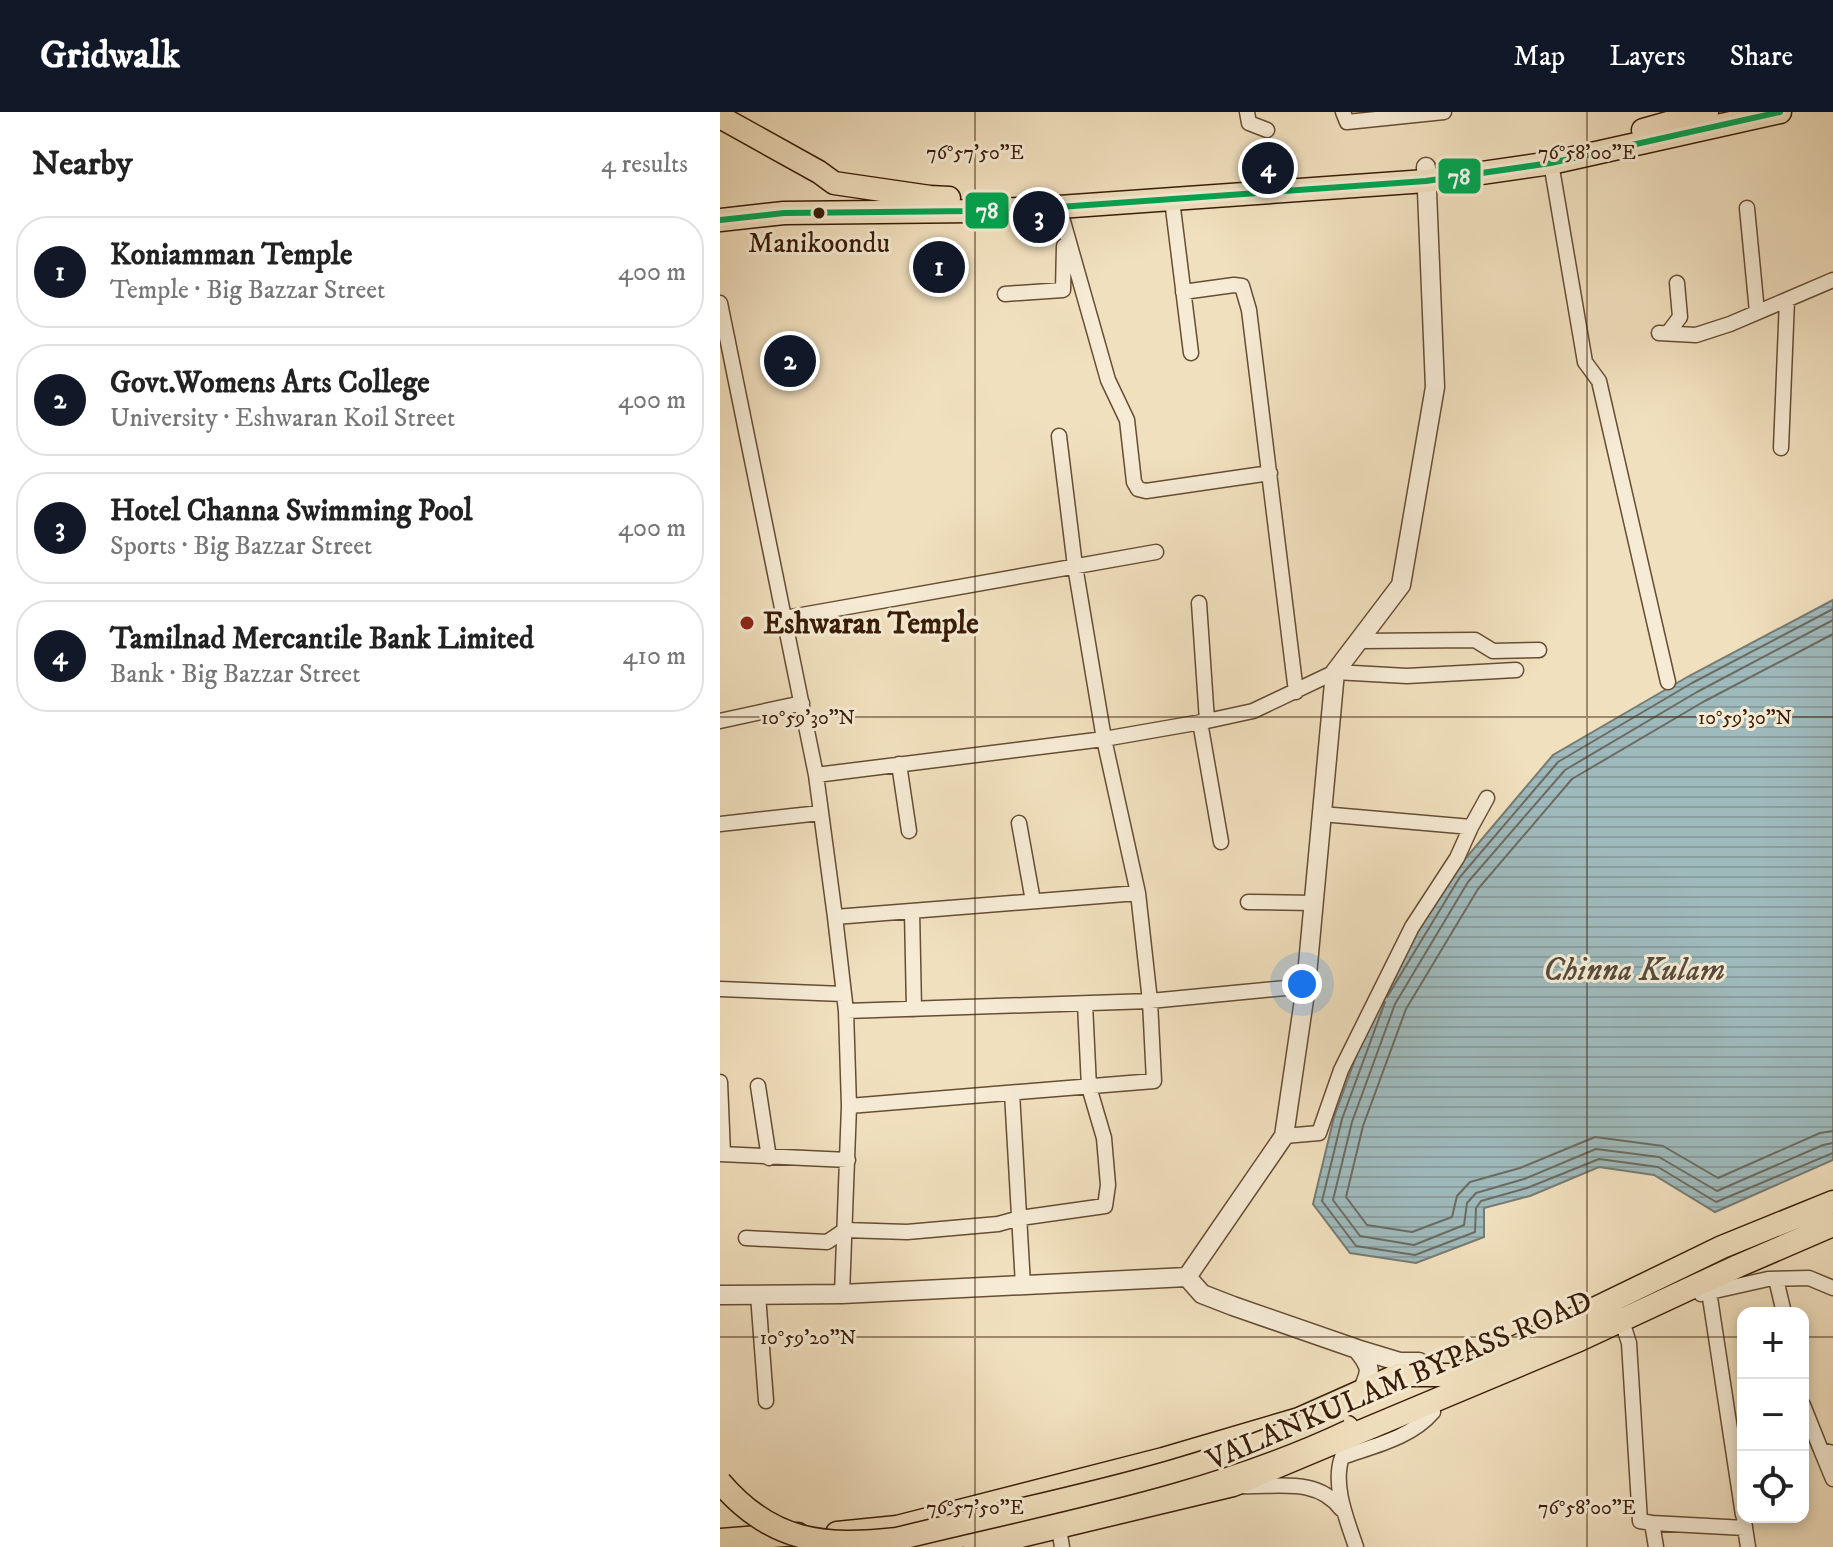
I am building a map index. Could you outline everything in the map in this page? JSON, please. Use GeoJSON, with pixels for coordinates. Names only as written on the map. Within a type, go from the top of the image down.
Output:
{"type":"FeatureCollection","features":[{"type":"Feature","properties":{"kind":"main road"},"geometry":{"type":"LineString","coordinates":[[720,117],[834,183],[930,197],[972,198],[1426,174],[1698,120],[1780,112]]}},
{"type":"Feature","properties":{"kind":"main road"},"geometry":{"type":"LineString","coordinates":[[720,220],[810,212],[974,211],[1172,200],[1551,163],[1698,120]]}},
{"type":"Feature","properties":{"kind":"main road"},"geometry":{"type":"LineString","coordinates":[[810,212],[824,201],[819,172]]}},
{"type":"Feature","properties":{"kind":"main road","name":"VALANKULAM BYPASS ROAD"},"geometry":{"type":"LineString","coordinates":[[1617,1310],[1722,1247],[1833,1202]]}},
{"type":"Feature","properties":{"kind":"main road","name":"VALANKULAM BYPASS ROAD"},"geometry":{"type":"LineString","coordinates":[[975,1547],[1060,1538],[1233,1485],[1351,1412],[1379,1381],[1398,1375],[1443,1380],[1458,1375],[1617,1310],[1678,1293],[1833,1225]]}},
{"type":"Feature","properties":{"kind":"main road","name":"VALANKULAM BYPASS ROAD"},"geometry":{"type":"LineString","coordinates":[[720,1540],[897,1527],[1163,1459],[1299,1419],[1431,1402],[1443,1380]]}},
{"type":"Feature","properties":{"kind":"main road"},"geometry":{"type":"LineString","coordinates":[[720,1482],[756,1518],[805,1540],[831,1543],[883,1540],[1191,1467],[1351,1412]]}},
{"type":"Feature","properties":{"kind":"main road"},"geometry":{"type":"LineString","coordinates":[[915,1547],[1193,1480],[1351,1412]]}},
{"type":"Feature","properties":{"kind":"main road"},"geometry":{"type":"LineString","coordinates":[[720,1499],[750,1527],[790,1547]]}},
{"type":"Feature","properties":{"kind":"street"},"geometry":{"type":"LineString","coordinates":[[1247,112],[1249,123],[1267,130]]}},
{"type":"Feature","properties":{"kind":"street"},"geometry":{"type":"LineString","coordinates":[[1343,112],[1347,122],[1444,112]]}},
{"type":"Feature","properties":{"kind":"street"},"geometry":{"type":"LineString","coordinates":[[1551,163],[1585,362],[1599,381],[1668,682]]}},
{"type":"Feature","properties":{"kind":"street"},"geometry":{"type":"LineString","coordinates":[[816,775],[1104,739],[1203,721],[1253,711],[1335,672],[1401,585],[1435,387],[1426,174]]}},
{"type":"Feature","properties":{"kind":"street"},"geometry":{"type":"LineString","coordinates":[[1172,200],[1191,353]]}},
{"type":"Feature","properties":{"kind":"street"},"geometry":{"type":"LineString","coordinates":[[1059,207],[1108,380],[1127,420],[1134,482],[1138,489],[1146,491],[1270,473]]}},
{"type":"Feature","properties":{"kind":"street"},"geometry":{"type":"LineString","coordinates":[[1747,208],[1757,312]]}},
{"type":"Feature","properties":{"kind":"street"},"geometry":{"type":"LineString","coordinates":[[1005,294],[1063,290],[1065,234]]}},
{"type":"Feature","properties":{"kind":"street"},"geometry":{"type":"LineString","coordinates":[[1677,283],[1680,317],[1663,333],[1696,335],[1833,280]]}},
{"type":"Feature","properties":{"kind":"street"},"geometry":{"type":"LineString","coordinates":[[1183,292],[1242,286],[1249,310],[1296,692]]}},
{"type":"Feature","properties":{"kind":"street"},"geometry":{"type":"LineString","coordinates":[[1781,448],[1787,300]]}},
{"type":"Feature","properties":{"kind":"street"},"geometry":{"type":"LineString","coordinates":[[720,303],[816,775],[835,917],[846,1011],[849,1106],[842,1294]]}},
{"type":"Feature","properties":{"kind":"street"},"geometry":{"type":"LineString","coordinates":[[849,1106],[1154,1081],[1150,1001],[1138,893],[1104,739],[1075,566],[1059,436]]}},
{"type":"Feature","properties":{"kind":"street"},"geometry":{"type":"LineString","coordinates":[[785,618],[1156,552]]}},
{"type":"Feature","properties":{"kind":"street"},"geometry":{"type":"LineString","coordinates":[[1199,603],[1203,721],[1221,842]]}},
{"type":"Feature","properties":{"kind":"street"},"geometry":{"type":"LineString","coordinates":[[1359,641],[1475,640],[1493,651],[1539,650]]}},
{"type":"Feature","properties":{"kind":"street"},"geometry":{"type":"LineString","coordinates":[[1335,672],[1407,676],[1516,670]]}},
{"type":"Feature","properties":{"kind":"street"},"geometry":{"type":"LineString","coordinates":[[1187,1277],[1284,1136],[1306,986],[1335,672]]}},
{"type":"Feature","properties":{"kind":"street"},"geometry":{"type":"LineString","coordinates":[[720,721],[802,703]]}},
{"type":"Feature","properties":{"kind":"street"},"geometry":{"type":"LineString","coordinates":[[899,764],[909,831]]}},
{"type":"Feature","properties":{"kind":"street"},"geometry":{"type":"LineString","coordinates":[[1284,1136],[1319,1133],[1341,1070],[1412,927],[1457,858],[1487,798]]}},
{"type":"Feature","properties":{"kind":"street"},"geometry":{"type":"LineString","coordinates":[[720,824],[820,813]]}},
{"type":"Feature","properties":{"kind":"street"},"geometry":{"type":"LineString","coordinates":[[1322,814],[1471,827]]}},
{"type":"Feature","properties":{"kind":"street"},"geometry":{"type":"LineString","coordinates":[[1019,823],[1033,901]]}},
{"type":"Feature","properties":{"kind":"street"},"geometry":{"type":"LineString","coordinates":[[835,917],[1138,893]]}},
{"type":"Feature","properties":{"kind":"street"},"geometry":{"type":"LineString","coordinates":[[1248,902],[1314,903]]}},
{"type":"Feature","properties":{"kind":"street"},"geometry":{"type":"LineString","coordinates":[[912,911],[914,1009]]}},
{"type":"Feature","properties":{"kind":"street"},"geometry":{"type":"LineString","coordinates":[[846,1011],[1150,1001],[1306,986]]}},
{"type":"Feature","properties":{"kind":"street"},"geometry":{"type":"LineString","coordinates":[[720,989],[843,994]]}},
{"type":"Feature","properties":{"kind":"street"},"geometry":{"type":"LineString","coordinates":[[746,1238],[827,1242],[845,1230],[907,1232],[998,1224],[1105,1206],[1108,1185],[1104,1138],[1089,1087],[1085,1004]]}},
{"type":"Feature","properties":{"kind":"street"},"geometry":{"type":"LineString","coordinates":[[720,1082],[722,1154],[848,1160]]}},
{"type":"Feature","properties":{"kind":"street"},"geometry":{"type":"LineString","coordinates":[[758,1086],[769,1157]]}},
{"type":"Feature","properties":{"kind":"street"},"geometry":{"type":"LineString","coordinates":[[1012,1093],[1023,1285]]}},
{"type":"Feature","properties":{"kind":"street"},"geometry":{"type":"LineString","coordinates":[[720,1295],[842,1294],[1187,1277]]}},
{"type":"Feature","properties":{"kind":"street"},"geometry":{"type":"LineString","coordinates":[[1187,1277],[1202,1294],[1357,1349],[1400,1362],[1419,1362],[1443,1380]]}},
{"type":"Feature","properties":{"kind":"street"},"geometry":{"type":"LineString","coordinates":[[1678,1293],[1689,1297],[1776,1279],[1809,1278],[1833,1288]]}},
{"type":"Feature","properties":{"kind":"street"},"geometry":{"type":"LineString","coordinates":[[1776,1279],[1783,1307]]}},
{"type":"Feature","properties":{"kind":"street"},"geometry":{"type":"LineString","coordinates":[[1709,1291],[1737,1474]]}},
{"type":"Feature","properties":{"kind":"street"},"geometry":{"type":"LineString","coordinates":[[758,1295],[766,1401]]}},
{"type":"Feature","properties":{"kind":"street"},"geometry":{"type":"LineString","coordinates":[[1617,1310],[1629,1343],[1640,1521],[1737,1520]]}},
{"type":"Feature","properties":{"kind":"street"},"geometry":{"type":"LineString","coordinates":[[1351,1412],[1370,1373],[1369,1363],[1357,1349]]}},
{"type":"Feature","properties":{"kind":"street"},"geometry":{"type":"LineString","coordinates":[[1356,1547],[1344,1512],[1338,1468],[1342,1457],[1400,1436],[1423,1423],[1433,1412],[1431,1402]]}},
{"type":"Feature","properties":{"kind":"street"},"geometry":{"type":"LineString","coordinates":[[1809,1417],[1827,1452],[1833,1479]]}},
{"type":"Feature","properties":{"kind":"street"},"geometry":{"type":"LineString","coordinates":[[1233,1485],[1317,1488],[1332,1496],[1344,1512]]}},
{"type":"Feature","properties":{"kind":"street"},"geometry":{"type":"LineString","coordinates":[[1652,1523],[1656,1547]]}},
{"type":"Feature","properties":{"kind":"street"},"geometry":{"type":"LineString","coordinates":[[1744,1523],[1748,1547]]}},
{"type":"Feature","properties":{"kind":"water","name":"Chinna Kulam"},"geometry":{"type":"Polygon","coordinates":[[[1833,600],[1833,1160],[1715,1212],[1654,1175],[1599,1167],[1530,1196],[1484,1208],[1484,1237],[1416,1263],[1350,1253],[1313,1204],[1334,1117],[1378,996],[1454,872],[1553,755],[1689,676],[1833,600]]]}},
{"type":"Feature","properties":{"kind":"transit line","name":"78"},"geometry":{"type":"LineString","coordinates":[[720,220],[784,213],[1059,207],[1426,181],[1551,163],[1780,112]]}},
{"type":"Feature","properties":{"kind":"place","name":"Tamilnad Mercantile Bank Limited"},"geometry":{"type":"Point","coordinates":[1268,168]}},
{"type":"Feature","properties":{"kind":"place","name":"Manikoondu"},"geometry":{"type":"Point","coordinates":[819,213]}},
{"type":"Feature","properties":{"kind":"place","name":"Hotel Channa Swimming Pool"},"geometry":{"type":"Point","coordinates":[1039,217]}},
{"type":"Feature","properties":{"kind":"place","name":"Koniamman Temple"},"geometry":{"type":"Point","coordinates":[939,267]}},
{"type":"Feature","properties":{"kind":"place","name":"Govt.Womens Arts College"},"geometry":{"type":"Point","coordinates":[790,361]}},
{"type":"Feature","properties":{"kind":"place","name":"Eshwaran Temple"},"geometry":{"type":"Point","coordinates":[747,623]}}]}
